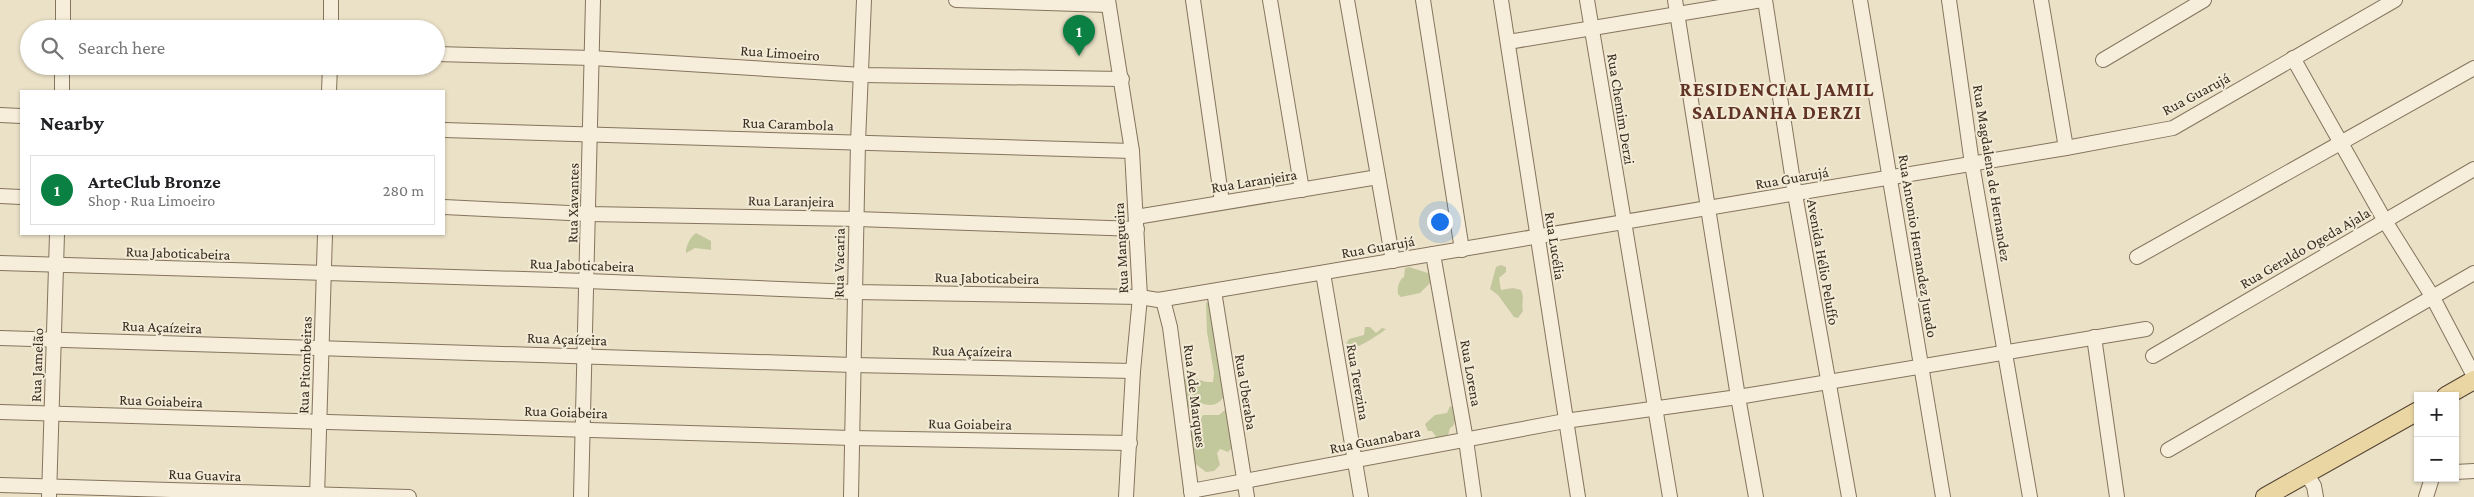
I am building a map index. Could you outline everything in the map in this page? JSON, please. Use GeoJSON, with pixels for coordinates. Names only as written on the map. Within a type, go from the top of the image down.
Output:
{"type":"FeatureCollection","features":[{"type":"Feature","properties":{"kind":"main road"},"geometry":{"type":"LineString","coordinates":[[2453,392],[2474,380]]}},
{"type":"Feature","properties":{"kind":"main road"},"geometry":{"type":"LineString","coordinates":[[2265,497],[2306,473],[2414,418]]}},
{"type":"Feature","properties":{"kind":"street"},"geometry":{"type":"LineString","coordinates":[[63,0],[63,20]]}},
{"type":"Feature","properties":{"kind":"street"},"geometry":{"type":"LineString","coordinates":[[331,0],[331,20]]}},
{"type":"Feature","properties":{"kind":"street","name":"Rua Xavantes"},"geometry":{"type":"LineString","coordinates":[[581,497],[593,0]]}},
{"type":"Feature","properties":{"kind":"street","name":"Rua Vacaria"},"geometry":{"type":"LineString","coordinates":[[851,497],[854,292],[858,142],[863,75],[864,0]]}},
{"type":"Feature","properties":{"kind":"street"},"geometry":{"type":"LineString","coordinates":[[956,0],[1108,2]]}},
{"type":"Feature","properties":{"kind":"street"},"geometry":{"type":"LineString","coordinates":[[1193,0],[1222,202]]}},
{"type":"Feature","properties":{"kind":"street"},"geometry":{"type":"LineString","coordinates":[[1270,0],[1302,190]]}},
{"type":"Feature","properties":{"kind":"street"},"geometry":{"type":"LineString","coordinates":[[1347,0],[1393,261]]}},
{"type":"Feature","properties":{"kind":"street"},"geometry":{"type":"LineString","coordinates":[[1423,0],[1462,250]]}},
{"type":"Feature","properties":{"kind":"street","name":"Rua Lucélia"},"geometry":{"type":"LineString","coordinates":[[1500,0],[1578,497]]}},
{"type":"Feature","properties":{"kind":"street","name":"Rua Chemim Derzi"},"geometry":{"type":"LineString","coordinates":[[1587,0],[1670,497]]}},
{"type":"Feature","properties":{"kind":"street"},"geometry":{"type":"LineString","coordinates":[[1508,42],[1592,28],[1676,7],[1763,0]]}},
{"type":"Feature","properties":{"kind":"street","name":"Avenida Hélio Peluffo"},"geometry":{"type":"LineString","coordinates":[[1763,0],[1795,194],[1849,497]]}},
{"type":"Feature","properties":{"kind":"street","name":"Rua Antonio Hernandez Jurado"},"geometry":{"type":"LineString","coordinates":[[1860,0],[1943,497]]}},
{"type":"Feature","properties":{"kind":"street","name":"Rua Magdalena de Hernandez"},"geometry":{"type":"LineString","coordinates":[[1948,0],[1972,164],[2030,497]]}},
{"type":"Feature","properties":{"kind":"street"},"geometry":{"type":"LineString","coordinates":[[2041,0],[2066,148]]}},
{"type":"Feature","properties":{"kind":"street"},"geometry":{"type":"LineString","coordinates":[[2103,60],[2204,0]]}},
{"type":"Feature","properties":{"kind":"street","name":"Rua Guarujá"},"geometry":{"type":"LineString","coordinates":[[1163,300],[1891,178],[2173,128],[2395,0]]}},
{"type":"Feature","properties":{"kind":"street","name":"Rua Mangueira"},"geometry":{"type":"LineString","coordinates":[[1108,2],[1122,79],[1132,151],[1140,297],[1133,371],[1126,497]]}},
{"type":"Feature","properties":{"kind":"street"},"geometry":{"type":"LineString","coordinates":[[1676,7],[1738,397],[1756,497]]}},
{"type":"Feature","properties":{"kind":"street","name":"Rua Limoeiro"},"geometry":{"type":"LineString","coordinates":[[445,54],[592,58],[863,75],[1122,79]]}},
{"type":"Feature","properties":{"kind":"street"},"geometry":{"type":"LineString","coordinates":[[2293,58],[2385,221],[2432,296],[2474,376]]}},
{"type":"Feature","properties":{"kind":"street"},"geometry":{"type":"LineString","coordinates":[[2137,257],[2474,68]]}},
{"type":"Feature","properties":{"kind":"street"},"geometry":{"type":"LineString","coordinates":[[62,75],[62,90]]}},
{"type":"Feature","properties":{"kind":"street"},"geometry":{"type":"LineString","coordinates":[[330,75],[330,90]]}},
{"type":"Feature","properties":{"kind":"street"},"geometry":{"type":"LineString","coordinates":[[0,115],[20,116]]}},
{"type":"Feature","properties":{"kind":"street","name":"Rua Carambola"},"geometry":{"type":"LineString","coordinates":[[445,130],[1132,151]]}},
{"type":"Feature","properties":{"kind":"street","name":"Rua Geraldo Ogeda Ajala"},"geometry":{"type":"LineString","coordinates":[[2152,356],[2474,169]]}},
{"type":"Feature","properties":{"kind":"street","name":"Rua Laranjeira"},"geometry":{"type":"LineString","coordinates":[[445,207],[589,214],[1137,223],[1222,202],[1378,177]]}},
{"type":"Feature","properties":{"kind":"street"},"geometry":{"type":"LineString","coordinates":[[0,196],[20,197]]}},
{"type":"Feature","properties":{"kind":"street","name":"Rua Jamelão"},"geometry":{"type":"LineString","coordinates":[[49,492],[57,235]]}},
{"type":"Feature","properties":{"kind":"street","name":"Rua Pitombeiras"},"geometry":{"type":"LineString","coordinates":[[317,496],[325,235]]}},
{"type":"Feature","properties":{"kind":"street","name":"Rua Lorena"},"geometry":{"type":"LineString","coordinates":[[1434,254],[1474,497]]}},
{"type":"Feature","properties":{"kind":"street","name":"Rua Jaboticabeira"},"geometry":{"type":"LineString","coordinates":[[0,263],[587,281],[854,292],[1140,297],[1149,300],[1163,300]]}},
{"type":"Feature","properties":{"kind":"street"},"geometry":{"type":"LineString","coordinates":[[2168,450],[2474,272]]}},
{"type":"Feature","properties":{"kind":"street","name":"Rua Terezina"},"geometry":{"type":"LineString","coordinates":[[1323,273],[1361,497]]}},
{"type":"Feature","properties":{"kind":"street","name":"Rua Uberaba"},"geometry":{"type":"LineString","coordinates":[[1214,291],[1247,497]]}},
{"type":"Feature","properties":{"kind":"street","name":"Rua Ade Marques"},"geometry":{"type":"LineString","coordinates":[[1163,300],[1170,327],[1191,494]]}},
{"type":"Feature","properties":{"kind":"street","name":"Rua Guanabara"},"geometry":{"type":"LineString","coordinates":[[1191,494],[1355,460],[1566,420],[1738,397],[2146,329]]}},
{"type":"Feature","properties":{"kind":"street"},"geometry":{"type":"LineString","coordinates":[[2094,337],[2117,497]]}},
{"type":"Feature","properties":{"kind":"street","name":"Rua Açaízeira"},"geometry":{"type":"LineString","coordinates":[[0,338],[321,349],[585,355],[853,365],[1133,371]]}},
{"type":"Feature","properties":{"kind":"street","name":"Rua Goiabeira"},"geometry":{"type":"LineString","coordinates":[[0,412],[852,438],[1130,443]]}},
{"type":"Feature","properties":{"kind":"street"},"geometry":{"type":"LineString","coordinates":[[2459,472],[2474,471]]}},
{"type":"Feature","properties":{"kind":"street"},"geometry":{"type":"LineString","coordinates":[[2306,473],[2314,486],[2316,497]]}},
{"type":"Feature","properties":{"kind":"street"},"geometry":{"type":"LineString","coordinates":[[2426,497],[2432,482]]}},
{"type":"Feature","properties":{"kind":"street","name":"Rua Guavira"},"geometry":{"type":"LineString","coordinates":[[0,485],[49,492],[410,497]]}},
{"type":"Feature","properties":{"kind":"green space"},"geometry":{"type":"Polygon","coordinates":[[[696,233],[711,241],[711,250],[695,248],[686,253],[689,242],[696,233]]]}},
{"type":"Feature","properties":{"kind":"green space"},"geometry":{"type":"Polygon","coordinates":[[[1501,265],[1506,267],[1506,272],[1499,278],[1501,290],[1513,288],[1521,290],[1522,293],[1523,311],[1518,318],[1514,317],[1498,295],[1490,289],[1496,267],[1501,265]]]}},
{"type":"Feature","properties":{"kind":"green space"},"geometry":{"type":"Polygon","coordinates":[[[1409,267],[1431,274],[1431,282],[1420,293],[1401,297],[1398,294],[1399,284],[1404,277],[1405,268],[1409,267]]]}},
{"type":"Feature","properties":{"kind":"green space"},"geometry":{"type":"Polygon","coordinates":[[[1206,302],[1213,306],[1227,390],[1223,398],[1214,405],[1201,403],[1197,408],[1190,409],[1176,398],[1180,382],[1190,377],[1213,382],[1214,373],[1207,332],[1206,302]]]}},
{"type":"Feature","properties":{"kind":"green space"},"geometry":{"type":"Polygon","coordinates":[[[1365,327],[1370,327],[1376,333],[1382,328],[1386,329],[1359,346],[1356,347],[1352,344],[1346,348],[1345,345],[1349,339],[1364,335],[1365,327]]]}},
{"type":"Feature","properties":{"kind":"green space"},"geometry":{"type":"Polygon","coordinates":[[[1450,406],[1454,408],[1458,415],[1448,435],[1439,441],[1432,431],[1428,431],[1425,424],[1435,415],[1447,413],[1450,406]]]}},
{"type":"Feature","properties":{"kind":"green space"},"geometry":{"type":"Polygon","coordinates":[[[1225,410],[1231,411],[1233,417],[1228,425],[1232,448],[1228,452],[1220,449],[1217,453],[1220,465],[1214,471],[1206,472],[1193,462],[1189,439],[1191,431],[1198,430],[1199,422],[1203,415],[1219,415],[1225,410]]]}},
{"type":"Feature","properties":{"kind":"place","name":"ArteClub Bronze"},"geometry":{"type":"Point","coordinates":[1079,56]}},
{"type":"Feature","properties":{"kind":"district","name":"RESIDENCIAL JAMIL SALDANHA DERZI"},"geometry":{"type":"Point","coordinates":[1777,100]}}]}
